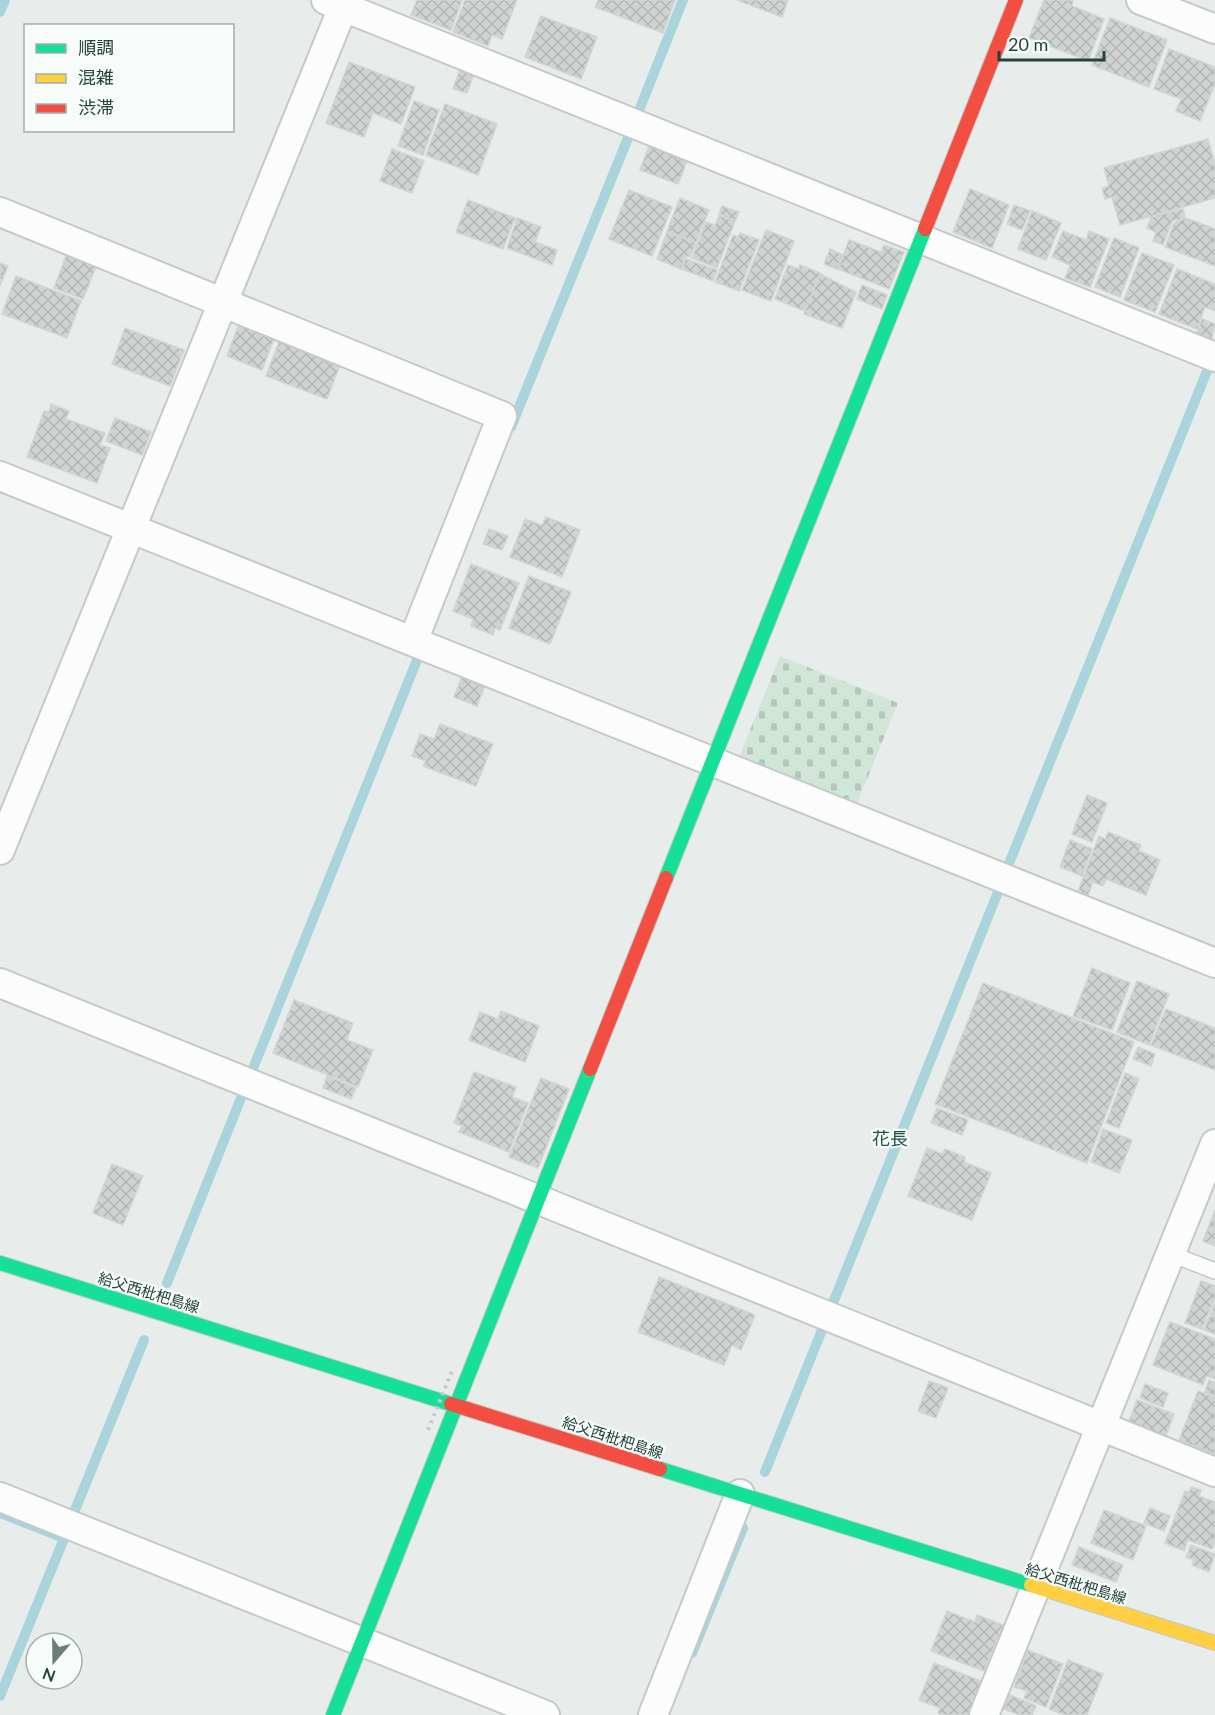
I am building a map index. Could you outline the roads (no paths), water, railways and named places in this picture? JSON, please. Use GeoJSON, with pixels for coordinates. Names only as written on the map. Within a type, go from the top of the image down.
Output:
{"type":"FeatureCollection","features":[{"type":"Feature","properties":{"kind":"street"},"geometry":{"type":"LineString","coordinates":[[333,1715],[1016,0]]}},
{"type":"Feature","properties":{"kind":"street"},"geometry":{"type":"LineString","coordinates":[[1141,0],[1215,30]]}},
{"type":"Feature","properties":{"kind":"street"},"geometry":{"type":"LineString","coordinates":[[0,850],[222,302],[338,2],[1215,357]]}},
{"type":"Feature","properties":{"kind":"street"},"geometry":{"type":"LineString","coordinates":[[0,212],[502,416],[413,641]]}},
{"type":"Feature","properties":{"kind":"street"},"geometry":{"type":"LineString","coordinates":[[0,476],[1215,963]]}},
{"type":"Feature","properties":{"kind":"street"},"geometry":{"type":"LineString","coordinates":[[0,982],[1215,1472]]}},
{"type":"Feature","properties":{"kind":"street"},"geometry":{"type":"LineString","coordinates":[[984,1715],[1215,1144]]}},
{"type":"Feature","properties":{"kind":"street","name":"給父西枇杷島線"},"geometry":{"type":"LineString","coordinates":[[0,1263],[1215,1643]]}},
{"type":"Feature","properties":{"kind":"street"},"geometry":{"type":"LineString","coordinates":[[653,1715],[740,1494]]}},
{"type":"Feature","properties":{"kind":"street"},"geometry":{"type":"LineString","coordinates":[[0,1497],[545,1715]]}},
{"type":"Feature","properties":{"kind":"lane"},"geometry":{"type":"LineString","coordinates":[[1171,1254],[1215,1271]]}},
{"type":"Feature","properties":{"kind":"waterway"},"geometry":{"type":"LineString","coordinates":[[0,12],[5,0]]}},
{"type":"Feature","properties":{"kind":"waterway"},"geometry":{"type":"LineString","coordinates":[[636,118],[683,0]]}},
{"type":"Feature","properties":{"kind":"waterway"},"geometry":{"type":"LineString","coordinates":[[511,427],[628,138]]}},
{"type":"Feature","properties":{"kind":"waterway"},"geometry":{"type":"LineString","coordinates":[[1008,866],[1209,366]]}},
{"type":"Feature","properties":{"kind":"waterway"},"geometry":{"type":"LineString","coordinates":[[252,1071],[419,655]]}},
{"type":"Feature","properties":{"kind":"waterway"},"geometry":{"type":"LineString","coordinates":[[831,1308],[1000,887]]}},
{"type":"Feature","properties":{"kind":"waterway"},"geometry":{"type":"LineString","coordinates":[[167,1283],[243,1093]]}},
{"type":"Feature","properties":{"kind":"waterway"},"geometry":{"type":"LineString","coordinates":[[765,1472],[824,1325]]}},
{"type":"Feature","properties":{"kind":"waterway"},"geometry":{"type":"LineString","coordinates":[[73,1515],[144,1340]]}},
{"type":"Feature","properties":{"kind":"waterway"},"geometry":{"type":"LineString","coordinates":[[0,1513],[64,1538]]}},
{"type":"Feature","properties":{"kind":"waterway"},"geometry":{"type":"LineString","coordinates":[[692,1653],[743,1528]]}},
{"type":"Feature","properties":{"kind":"waterway"},"geometry":{"type":"LineString","coordinates":[[0,1696],[65,1536]]}},
{"type":"Feature","properties":{"kind":"district","name":"花長"},"geometry":{"type":"Point","coordinates":[890,1138]}}]}
